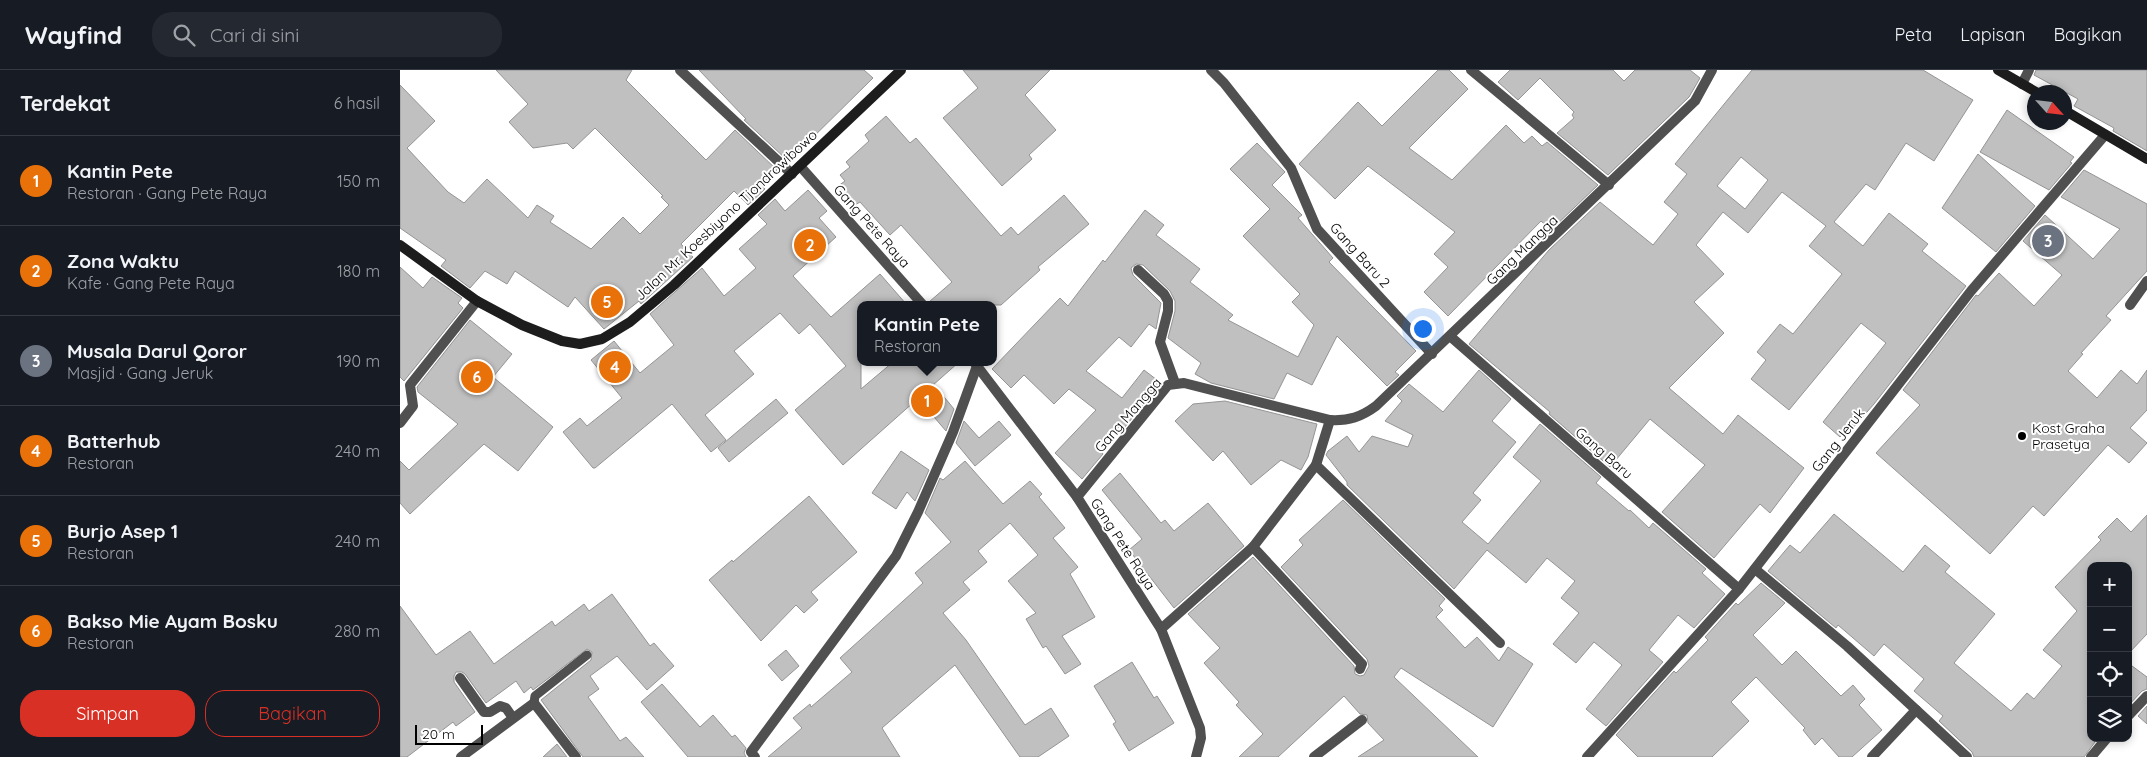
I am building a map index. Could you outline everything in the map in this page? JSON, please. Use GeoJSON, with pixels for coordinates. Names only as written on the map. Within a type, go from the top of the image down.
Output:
{"type":"FeatureCollection","features":[{"type":"Feature","properties":{"kind":"main road","name":"Jalan Mr. Koesbiyono Tjondrowibowo"},"geometry":{"type":"LineString","coordinates":[[400,245],[477,301],[522,325],[562,341],[580,344],[602,339],[630,322],[674,285],[901,70]]}},
{"type":"Feature","properties":{"kind":"main road"},"geometry":{"type":"LineString","coordinates":[[1998,70],[2027,87]]}},
{"type":"Feature","properties":{"kind":"main road"},"geometry":{"type":"LineString","coordinates":[[2072,115],[2147,160]]}},
{"type":"Feature","properties":{"kind":"street"},"geometry":{"type":"LineString","coordinates":[[680,70],[792,174]]}},
{"type":"Feature","properties":{"kind":"street","name":"Gang Baru 2"},"geometry":{"type":"LineString","coordinates":[[1211,70],[1224,83],[1291,168],[1317,228],[1432,354]]}},
{"type":"Feature","properties":{"kind":"street"},"geometry":{"type":"LineString","coordinates":[[1471,70],[1609,185]]}},
{"type":"Feature","properties":{"kind":"street","name":"Gang Mangga"},"geometry":{"type":"LineString","coordinates":[[1077,497],[1168,385],[1175,383],[1184,383],[1330,420],[1353,419],[1364,415],[1451,337],[1696,102],[1712,70]]}},
{"type":"Feature","properties":{"kind":"street"},"geometry":{"type":"LineString","coordinates":[[2022,84],[2029,70]]}},
{"type":"Feature","properties":{"kind":"street","name":"Gang Jeruk"},"geometry":{"type":"LineString","coordinates":[[1587,757],[1739,589],[1971,291],[2105,135]]}},
{"type":"Feature","properties":{"kind":"street","name":"Gang Pete Raya"},"geometry":{"type":"LineString","coordinates":[[800,166],[919,301]]}},
{"type":"Feature","properties":{"kind":"street"},"geometry":{"type":"LineString","coordinates":[[1138,270],[1164,294],[1168,301],[1168,310],[1160,342],[1175,383]]}},
{"type":"Feature","properties":{"kind":"street"},"geometry":{"type":"LineString","coordinates":[[2130,305],[2147,281]]}},
{"type":"Feature","properties":{"kind":"street"},"geometry":{"type":"LineString","coordinates":[[400,423],[413,406],[410,384],[477,301]]}},
{"type":"Feature","properties":{"kind":"street","name":"Gang Baru"},"geometry":{"type":"LineString","coordinates":[[1451,337],[1739,589]]}},
{"type":"Feature","properties":{"kind":"street","name":"Gang Pete Raya"},"geometry":{"type":"LineString","coordinates":[[750,755],[896,556],[918,512],[953,432],[975,366]]}},
{"type":"Feature","properties":{"kind":"street","name":"Gang Pete Raya"},"geometry":{"type":"LineString","coordinates":[[978,366],[1077,497],[1161,629],[1200,728],[1201,738],[1196,757]]}},
{"type":"Feature","properties":{"kind":"street"},"geometry":{"type":"LineString","coordinates":[[1161,629],[1253,546],[1316,465],[1330,420]]}},
{"type":"Feature","properties":{"kind":"street"},"geometry":{"type":"LineString","coordinates":[[1316,465],[1500,644]]}},
{"type":"Feature","properties":{"kind":"street"},"geometry":{"type":"LineString","coordinates":[[1253,546],[1362,664],[1360,669]]}},
{"type":"Feature","properties":{"kind":"street"},"geometry":{"type":"LineString","coordinates":[[1755,569],[1847,646],[1968,757]]}},
{"type":"Feature","properties":{"kind":"street"},"geometry":{"type":"LineString","coordinates":[[460,678],[484,712],[490,712],[500,706],[506,708],[513,718]]}},
{"type":"Feature","properties":{"kind":"street"},"geometry":{"type":"LineString","coordinates":[[2132,712],[2147,696]]}},
{"type":"Feature","properties":{"kind":"street"},"geometry":{"type":"LineString","coordinates":[[461,757],[534,703],[576,757]]}},
{"type":"Feature","properties":{"kind":"street"},"geometry":{"type":"LineString","coordinates":[[1872,757],[1916,710]]}},
{"type":"Feature","properties":{"kind":"street"},"geometry":{"type":"LineString","coordinates":[[1314,757],[1362,720]]}},
{"type":"Feature","properties":{"kind":"street"},"geometry":{"type":"LineString","coordinates":[[2091,757],[2104,742]]}},
{"type":"Feature","properties":{"kind":"lane"},"geometry":{"type":"LineString","coordinates":[[534,703],[535,696],[587,655]]}},
{"type":"Feature","properties":{"kind":"building"},"geometry":{"type":"Polygon","coordinates":[[[496,70],[632,70],[626,80],[706,160],[735,130],[777,170],[762,185],[765,189],[748,205],[734,191],[681,244],[693,257],[641,304],[639,301],[604,329],[575,297],[568,307],[515,271],[507,284],[485,271],[470,288],[441,266],[446,260],[400,228],[400,85],[435,121],[407,148],[448,192],[464,203],[487,179],[528,218],[537,205],[554,216],[550,222],[591,249],[623,217],[640,234],[669,205],[661,197],[663,196],[595,128],[573,149],[567,143],[533,148],[509,122],[528,104],[496,70]]]}},
{"type":"Feature","properties":{"kind":"building"},"geometry":{"type":"Polygon","coordinates":[[[699,70],[864,70],[873,78],[790,160],[787,160],[744,120],[746,119],[699,70]]]}},
{"type":"Feature","properties":{"kind":"building"},"geometry":{"type":"Polygon","coordinates":[[[963,70],[1050,70],[1025,95],[1056,130],[1029,155],[1032,159],[1002,186],[943,118],[978,88],[963,70]]]}},
{"type":"Feature","properties":{"kind":"building"},"geometry":{"type":"Polygon","coordinates":[[[1438,70],[1449,70],[1468,89],[1409,148],[1452,180],[1506,125],[1524,143],[1532,136],[1542,146],[1547,142],[1598,185],[1551,230],[1541,221],[1448,316],[1424,292],[1448,267],[1434,254],[1455,232],[1368,166],[1335,199],[1299,164],[1358,102],[1382,126],[1438,70]]]}},
{"type":"Feature","properties":{"kind":"building"},"geometry":{"type":"Polygon","coordinates":[[[1510,70],[1613,70],[1624,81],[1635,70],[1690,70],[1700,78],[1689,97],[1608,175],[1557,133],[1574,118],[1572,115],[1574,112],[1540,78],[1518,100],[1498,82],[1510,70]]]}},
{"type":"Feature","properties":{"kind":"building"},"geometry":{"type":"Polygon","coordinates":[[[1752,70],[1923,70],[1973,100],[1934,161],[1906,143],[1875,190],[1866,184],[1834,222],[1863,246],[1889,213],[1928,244],[1922,251],[1966,286],[1874,404],[1853,428],[1849,426],[1840,437],[1823,422],[1886,343],[1861,323],[1789,410],[1751,379],[1766,360],[1757,352],[1780,324],[1793,334],[1842,274],[1809,246],[1826,226],[1782,192],[1748,233],[1723,212],[1696,245],[1724,274],[1694,302],[1724,333],[1669,388],[1723,434],[1738,415],[1804,468],[1770,513],[1760,504],[1714,558],[1662,512],[1705,465],[1650,419],[1610,467],[1549,414],[1550,412],[1469,344],[1549,250],[1600,202],[1653,245],[1678,214],[1664,202],[1687,174],[1675,164],[1752,70]],[[1741,157],[1717,186],[1745,209],[1768,180],[1741,157]]]}},
{"type":"Feature","properties":{"kind":"building"},"geometry":{"type":"Polygon","coordinates":[[[2036,70],[2147,70],[2147,151],[2113,131],[2114,128],[2074,106],[2078,99],[2072,96],[2072,85],[2052,85],[2034,75],[2036,70]]]}},
{"type":"Feature","properties":{"kind":"building"},"geometry":{"type":"Polygon","coordinates":[[[2007,110],[2027,124],[2027,130],[2036,130],[2074,157],[2070,162],[2072,163],[2049,190],[1980,152],[2007,110]]]}},
{"type":"Feature","properties":{"kind":"building"},"geometry":{"type":"Polygon","coordinates":[[[886,116],[910,143],[916,138],[1001,236],[1011,227],[1018,235],[1064,195],[1089,224],[1038,267],[1040,270],[1001,305],[997,305],[997,301],[930,301],[952,282],[901,225],[890,235],[860,202],[855,205],[838,186],[845,181],[840,175],[850,167],[846,162],[869,141],[865,135],[886,116]]]}},
{"type":"Feature","properties":{"kind":"building"},"geometry":{"type":"Polygon","coordinates":[[[1257,143],[1285,172],[1272,185],[1302,215],[1298,218],[1333,258],[1329,262],[1416,351],[1395,372],[1399,375],[1387,386],[1337,336],[1312,385],[1287,373],[1274,399],[1211,383],[1195,374],[1201,363],[1168,338],[1175,311],[1175,301],[1170,291],[1143,265],[1136,264],[1131,268],[1133,275],[1161,303],[1156,329],[1149,324],[1131,347],[1119,337],[1086,371],[1122,398],[1144,370],[1161,383],[1124,428],[1120,426],[1099,448],[1103,454],[1082,479],[1055,453],[1096,410],[1069,389],[1054,404],[1024,375],[1011,388],[992,369],[997,366],[997,364],[1060,298],[1068,306],[1145,210],[1164,225],[1156,235],[1200,269],[1190,282],[1233,315],[1228,320],[1298,357],[1314,325],[1292,302],[1300,294],[1243,236],[1270,209],[1230,169],[1257,143]]]}},
{"type":"Feature","properties":{"kind":"building"},"geometry":{"type":"Polygon","coordinates":[[[1978,154],[2035,206],[1996,252],[1942,208],[1978,154]]]}},
{"type":"Feature","properties":{"kind":"building"},"geometry":{"type":"Polygon","coordinates":[[[2084,170],[2147,204],[2147,271],[2106,316],[2111,320],[2081,353],[2083,354],[2068,371],[2097,398],[2121,370],[2137,384],[2147,370],[2147,410],[2130,428],[2147,443],[2129,463],[2108,445],[2044,516],[2033,506],[1990,554],[1876,453],[1920,405],[1903,390],[1976,295],[1978,296],[1999,273],[2034,306],[2062,275],[2023,241],[2045,215],[2093,259],[2120,229],[2061,197],[2084,170]]]}},
{"type":"Feature","properties":{"kind":"building"},"geometry":{"type":"Polygon","coordinates":[[[808,190],[827,211],[819,218],[836,237],[793,276],[831,317],[880,274],[904,301],[857,301],[857,366],[861,366],[861,389],[888,366],[954,366],[843,465],[795,410],[846,366],[810,324],[799,334],[780,313],[734,351],[754,374],[705,415],[726,440],[711,452],[672,404],[593,468],[563,432],[580,418],[587,426],[622,398],[591,360],[614,341],[640,373],[674,345],[650,314],[702,268],[724,296],[756,268],[739,249],[767,224],[758,215],[775,199],[785,211],[808,190]]]}},
{"type":"Feature","properties":{"kind":"building"},"geometry":{"type":"Polygon","coordinates":[[[400,267],[423,288],[432,277],[462,298],[458,303],[463,308],[404,381],[400,377],[400,267]]]}},
{"type":"Feature","properties":{"kind":"building"},"geometry":{"type":"Polygon","coordinates":[[[470,320],[512,354],[493,377],[553,427],[518,471],[484,444],[410,514],[400,503],[400,461],[409,470],[458,424],[418,392],[417,387],[470,320]]]}},
{"type":"Feature","properties":{"kind":"building"},"geometry":{"type":"Polygon","coordinates":[[[1479,370],[1511,399],[1492,421],[1516,442],[1473,493],[1481,500],[1462,522],[1488,544],[1541,481],[1513,457],[1540,424],[1601,477],[1596,483],[1649,528],[1653,523],[1706,569],[1702,573],[1725,594],[1694,628],[1678,615],[1649,650],[1663,662],[1606,726],[1586,709],[1622,665],[1594,642],[1576,663],[1553,644],[1579,613],[1561,598],[1575,581],[1547,558],[1526,583],[1487,550],[1454,589],[1347,485],[1347,482],[1326,455],[1328,451],[1347,436],[1359,452],[1372,436],[1408,447],[1413,435],[1385,421],[1402,401],[1397,396],[1409,384],[1443,412],[1479,370]]]}},
{"type":"Feature","properties":{"kind":"building"},"geometry":{"type":"Polygon","coordinates":[[[940,392],[954,409],[946,431],[928,410],[940,392]]]}},
{"type":"Feature","properties":{"kind":"building"},"geometry":{"type":"Polygon","coordinates":[[[776,399],[788,413],[729,462],[718,448],[776,399]]]}},
{"type":"Feature","properties":{"kind":"building"},"geometry":{"type":"Polygon","coordinates":[[[1225,401],[1317,424],[1308,457],[1301,470],[1281,460],[1251,485],[1223,451],[1213,461],[1175,421],[1193,404],[1225,401]]]}},
{"type":"Feature","properties":{"kind":"building"},"geometry":{"type":"Polygon","coordinates":[[[964,421],[979,438],[999,421],[1011,435],[975,466],[956,443],[964,421]]]}},
{"type":"Feature","properties":{"kind":"building"},"geometry":{"type":"Polygon","coordinates":[[[901,451],[929,470],[915,501],[907,492],[896,509],[872,493],[901,451]]]}},
{"type":"Feature","properties":{"kind":"building"},"geometry":{"type":"Polygon","coordinates":[[[965,461],[1003,504],[1030,481],[1042,494],[1039,497],[1065,528],[1053,538],[1078,567],[1070,574],[1095,617],[1062,636],[1081,664],[1065,674],[1046,646],[1043,648],[1026,619],[1036,613],[1008,581],[1038,555],[1010,523],[978,551],[987,562],[963,582],[970,590],[943,613],[966,640],[1025,725],[1051,708],[1069,736],[1038,757],[1020,757],[955,665],[882,728],[900,757],[768,757],[802,728],[793,718],[810,704],[811,707],[852,672],[840,658],[923,583],[915,573],[951,542],[925,513],[940,478],[943,480],[965,461]]]}},
{"type":"Feature","properties":{"kind":"building"},"geometry":{"type":"Polygon","coordinates":[[[1120,473],[1161,523],[1165,520],[1174,531],[1208,503],[1244,546],[1174,608],[1129,550],[1142,539],[1102,490],[1120,473]]]}},
{"type":"Feature","properties":{"kind":"building"},"geometry":{"type":"Polygon","coordinates":[[[809,496],[857,552],[811,592],[818,600],[804,613],[796,605],[761,641],[709,580],[732,560],[733,562],[809,496]]]}},
{"type":"Feature","properties":{"kind":"building"},"geometry":{"type":"Polygon","coordinates":[[[1343,500],[1445,599],[1439,606],[1443,610],[1436,617],[1465,648],[1477,637],[1499,661],[1508,647],[1533,664],[1493,727],[1401,668],[1394,677],[1478,757],[1358,757],[1384,740],[1368,723],[1367,715],[1360,714],[1344,696],[1278,757],[1239,757],[1263,734],[1236,705],[1239,702],[1204,663],[1220,648],[1188,614],[1253,557],[1354,666],[1355,674],[1364,675],[1369,666],[1367,659],[1281,567],[1303,545],[1299,540],[1343,500]]]}},
{"type":"Feature","properties":{"kind":"building"},"geometry":{"type":"Polygon","coordinates":[[[1834,514],[1903,572],[1925,545],[1950,566],[1945,572],[1995,614],[1954,663],[2011,711],[2027,693],[2034,699],[2062,666],[2043,650],[2077,611],[2055,587],[2101,540],[2098,537],[2117,518],[2131,532],[2147,515],[2147,634],[2132,650],[2132,562],[2087,562],[2087,742],[2095,742],[2084,757],[1974,757],[1972,752],[1939,721],[1943,716],[1914,691],[1924,679],[1884,644],[1874,656],[1838,625],[1836,628],[1768,571],[1790,545],[1800,553],[1834,514]]]}},
{"type":"Feature","properties":{"kind":"building"},"geometry":{"type":"Polygon","coordinates":[[[1761,583],[1785,603],[1753,635],[1782,665],[1796,651],[1841,696],[1853,685],[1865,699],[1859,705],[1882,730],[1852,757],[1839,757],[1822,738],[1815,745],[1803,730],[1805,728],[1756,677],[1731,702],[1749,721],[1712,757],[1638,757],[1616,735],[1674,671],[1676,673],[1708,640],[1705,637],[1736,603],[1738,605],[1761,583]]]}},
{"type":"Feature","properties":{"kind":"building"},"geometry":{"type":"Polygon","coordinates":[[[612,594],[650,646],[654,643],[674,666],[647,690],[617,656],[590,676],[599,689],[588,697],[620,741],[626,737],[644,757],[583,757],[541,700],[591,660],[592,652],[587,649],[533,690],[531,687],[524,693],[516,681],[486,703],[465,674],[456,672],[454,682],[475,712],[456,726],[453,722],[407,757],[400,757],[400,606],[436,655],[470,631],[494,664],[552,621],[555,626],[584,604],[589,611],[612,594]]]}},
{"type":"Feature","properties":{"kind":"building"},"geometry":{"type":"Polygon","coordinates":[[[786,650],[799,666],[782,681],[768,665],[786,650]]]}},
{"type":"Feature","properties":{"kind":"building"},"geometry":{"type":"Polygon","coordinates":[[[1132,662],[1154,698],[1157,696],[1174,723],[1129,751],[1113,724],[1116,722],[1094,686],[1132,662]]]}},
{"type":"Feature","properties":{"kind":"building"},"geometry":{"type":"Polygon","coordinates":[[[2132,666],[2147,677],[2147,689],[2142,691],[2132,702],[2132,666]]]}},
{"type":"Feature","properties":{"kind":"building"},"geometry":{"type":"Polygon","coordinates":[[[662,684],[700,727],[713,715],[732,737],[735,735],[746,748],[744,753],[746,757],[688,757],[641,702],[662,684]]]}},
{"type":"Feature","properties":{"kind":"building"},"geometry":{"type":"Polygon","coordinates":[[[2147,706],[2147,724],[2138,716],[2147,706]]]}},
{"type":"Feature","properties":{"kind":"building"},"geometry":{"type":"Polygon","coordinates":[[[557,744],[567,757],[543,757],[557,744]]]}},
{"type":"Feature","properties":{"kind":"place","name":"Musala Darul Qoror"},"geometry":{"type":"Point","coordinates":[2048,241]}},
{"type":"Feature","properties":{"kind":"place","name":"Zona Waktu"},"geometry":{"type":"Point","coordinates":[810,245]}},
{"type":"Feature","properties":{"kind":"place","name":"Burjo Asep 1"},"geometry":{"type":"Point","coordinates":[607,302]}},
{"type":"Feature","properties":{"kind":"place","name":"Batterhub"},"geometry":{"type":"Point","coordinates":[615,367]}},
{"type":"Feature","properties":{"kind":"place","name":"Bakso Mie Ayam Bosku"},"geometry":{"type":"Point","coordinates":[477,377]}},
{"type":"Feature","properties":{"kind":"place","name":"Kantin Pete"},"geometry":{"type":"Point","coordinates":[927,401]}},
{"type":"Feature","properties":{"kind":"place","name":"Kost Graha Prasetya"},"geometry":{"type":"Point","coordinates":[2022,436]}}]}
